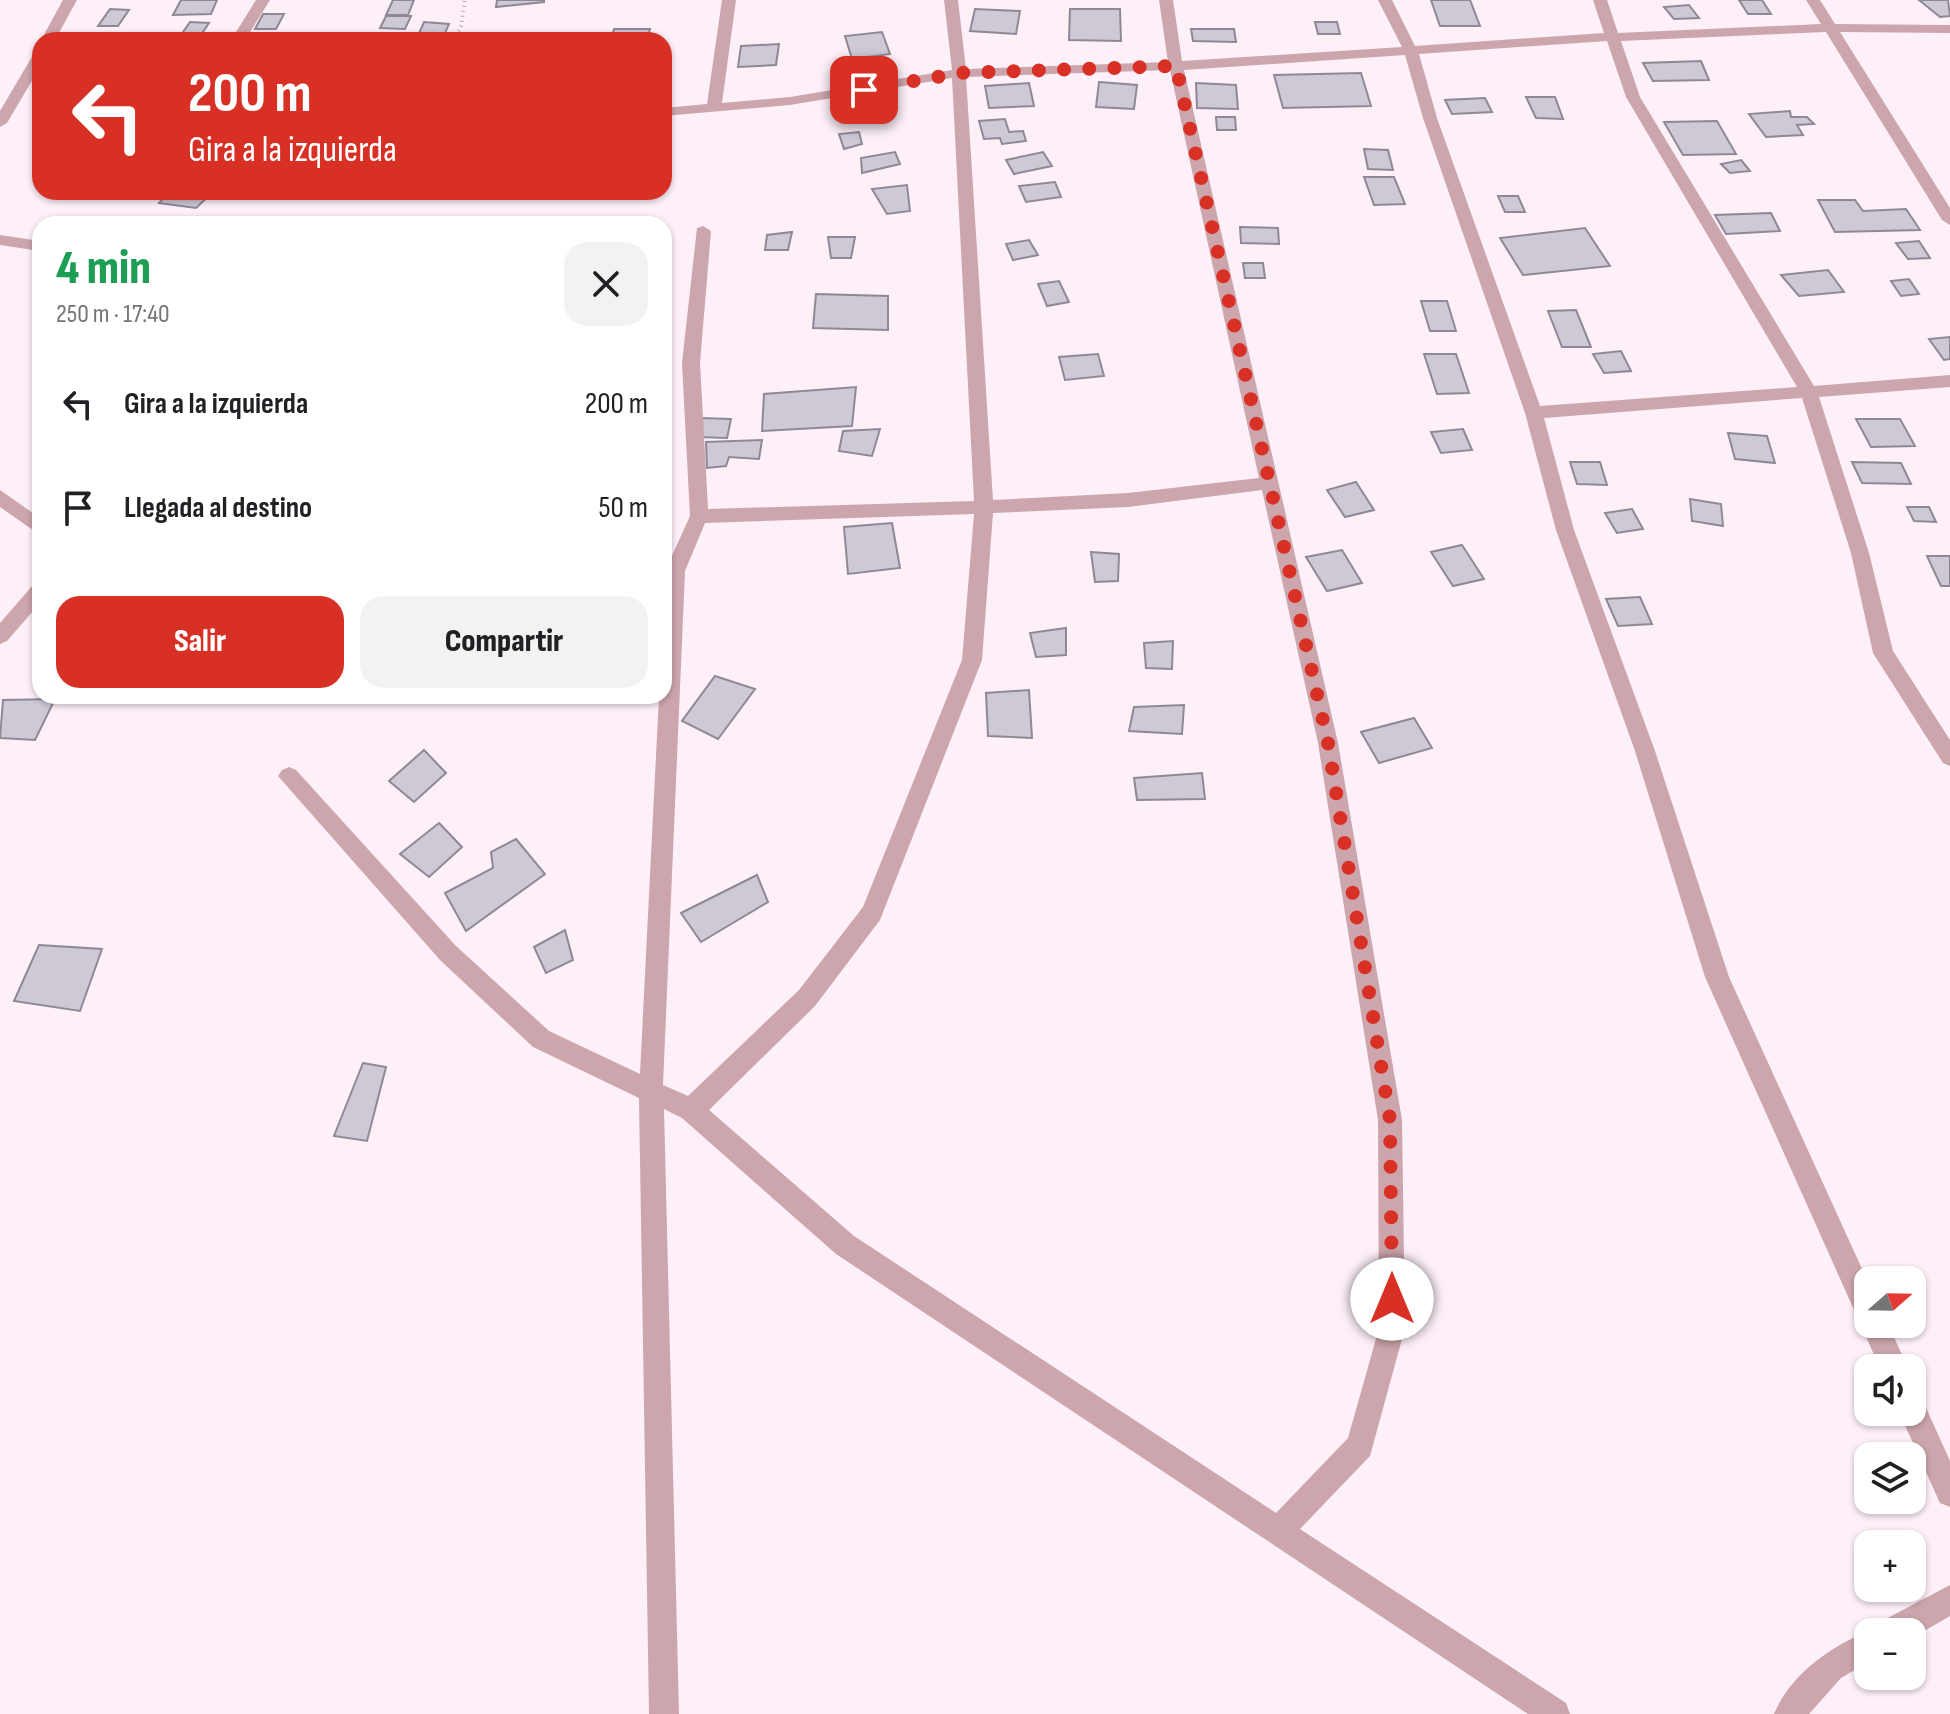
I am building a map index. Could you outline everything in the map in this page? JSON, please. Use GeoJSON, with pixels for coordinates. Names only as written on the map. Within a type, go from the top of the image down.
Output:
{"type":"FeatureCollection","features":[{"type":"Feature","properties":{"kind":"street"},"geometry":{"type":"LineString","coordinates":[[52,32],[70,0]]}},
{"type":"Feature","properties":{"kind":"street"},"geometry":{"type":"LineString","coordinates":[[243,32],[263,0]]}},
{"type":"Feature","properties":{"kind":"street"},"geometry":{"type":"LineString","coordinates":[[714,107],[729,0]]}},
{"type":"Feature","properties":{"kind":"street"},"geometry":{"type":"LineString","coordinates":[[691,1110],[807,998],[872,913],[972,660],[984,506],[959,73],[951,0]]}},
{"type":"Feature","properties":{"kind":"street"},"geometry":{"type":"LineString","coordinates":[[1166,0],[1176,66],[1328,743],[1390,1120],[1392,1328],[1360,1446],[1278,1531]]}},
{"type":"Feature","properties":{"kind":"street"},"geometry":{"type":"LineString","coordinates":[[1385,0],[1411,51],[1430,118],[1534,413],[1565,530],[1645,751],[1717,977],[1854,1281]]}},
{"type":"Feature","properties":{"kind":"street"},"geometry":{"type":"LineString","coordinates":[[1600,0],[1633,97],[1808,390],[1860,553],[1883,653],[1950,757]]}},
{"type":"Feature","properties":{"kind":"street"},"geometry":{"type":"LineString","coordinates":[[1813,0],[1950,220]]}},
{"type":"Feature","properties":{"kind":"street"},"geometry":{"type":"LineString","coordinates":[[672,111],[790,101],[959,73],[1176,66],[1612,37],[1831,28],[1950,29]]}},
{"type":"Feature","properties":{"kind":"street"},"geometry":{"type":"LineString","coordinates":[[0,123],[32,69]]}},
{"type":"Feature","properties":{"kind":"street"},"geometry":{"type":"LineString","coordinates":[[672,636],[675,571],[699,516],[691,363],[703,231]]}},
{"type":"Feature","properties":{"kind":"street"},"geometry":{"type":"LineString","coordinates":[[0,240],[32,245]]}},
{"type":"Feature","properties":{"kind":"street"},"geometry":{"type":"LineString","coordinates":[[1534,413],[1950,381]]}},
{"type":"Feature","properties":{"kind":"street"},"geometry":{"type":"LineString","coordinates":[[699,516],[1128,500],[1270,483]]}},
{"type":"Feature","properties":{"kind":"street"},"geometry":{"type":"LineString","coordinates":[[0,497],[32,522]]}},
{"type":"Feature","properties":{"kind":"street"},"geometry":{"type":"LineString","coordinates":[[0,636],[32,599]]}},
{"type":"Feature","properties":{"kind":"street"},"geometry":{"type":"LineString","coordinates":[[664,1714],[651,1091],[669,704]]}},
{"type":"Feature","properties":{"kind":"street"},"geometry":{"type":"LineString","coordinates":[[289,776],[448,953],[541,1039],[691,1110],[845,1245],[1555,1714]]}},
{"type":"Feature","properties":{"kind":"street"},"geometry":{"type":"LineString","coordinates":[[1920,1426],[1950,1493]]}},
{"type":"Feature","properties":{"kind":"street"},"geometry":{"type":"LineString","coordinates":[[1918,1618],[1950,1600]]}},
{"type":"Feature","properties":{"kind":"street"},"geometry":{"type":"LineString","coordinates":[[1789,1714],[1830,1667],[1854,1654]]}},
{"type":"Feature","properties":{"kind":"path"},"geometry":{"type":"LineString","coordinates":[[458,32],[465,0]]}},
{"type":"Feature","properties":{"kind":"building"},"geometry":{"type":"Polygon","coordinates":[[[181,0],[217,0],[211,14],[173,15],[181,0]]]}},
{"type":"Feature","properties":{"kind":"building"},"geometry":{"type":"Polygon","coordinates":[[[393,0],[414,0],[408,15],[386,15],[393,0]]]}},
{"type":"Feature","properties":{"kind":"building"},"geometry":{"type":"Polygon","coordinates":[[[497,0],[544,0],[544,2],[496,7],[497,0]]]}},
{"type":"Feature","properties":{"kind":"building"},"geometry":{"type":"Polygon","coordinates":[[[1431,0],[1470,0],[1480,26],[1440,26],[1431,0]]]}},
{"type":"Feature","properties":{"kind":"building"},"geometry":{"type":"Polygon","coordinates":[[[1739,0],[1762,0],[1771,14],[1748,14],[1739,0]]]}},
{"type":"Feature","properties":{"kind":"building"},"geometry":{"type":"Polygon","coordinates":[[[1919,0],[1948,0],[1950,16],[1940,17],[1919,0]]]}},
{"type":"Feature","properties":{"kind":"building"},"geometry":{"type":"Polygon","coordinates":[[[1689,5],[1699,18],[1674,19],[1664,7],[1689,5]]]}},
{"type":"Feature","properties":{"kind":"building"},"geometry":{"type":"Polygon","coordinates":[[[110,9],[129,10],[118,26],[98,26],[110,9]]]}},
{"type":"Feature","properties":{"kind":"building"},"geometry":{"type":"Polygon","coordinates":[[[975,9],[1020,11],[1016,34],[970,31],[975,9]]]}},
{"type":"Feature","properties":{"kind":"building"},"geometry":{"type":"Polygon","coordinates":[[[1070,9],[1120,9],[1121,41],[1069,40],[1070,9]]]}},
{"type":"Feature","properties":{"kind":"building"},"geometry":{"type":"Polygon","coordinates":[[[263,14],[284,14],[276,29],[255,29],[263,14]]]}},
{"type":"Feature","properties":{"kind":"building"},"geometry":{"type":"Polygon","coordinates":[[[386,16],[411,16],[405,29],[380,28],[386,16]]]}},
{"type":"Feature","properties":{"kind":"building"},"geometry":{"type":"Polygon","coordinates":[[[190,22],[209,23],[203,32],[183,32],[190,22]]]}},
{"type":"Feature","properties":{"kind":"building"},"geometry":{"type":"Polygon","coordinates":[[[424,22],[449,24],[446,32],[420,32],[424,22]]]}},
{"type":"Feature","properties":{"kind":"building"},"geometry":{"type":"Polygon","coordinates":[[[1315,22],[1337,22],[1340,34],[1318,34],[1315,22]]]}},
{"type":"Feature","properties":{"kind":"building"},"geometry":{"type":"Polygon","coordinates":[[[614,29],[650,29],[649,32],[613,32],[614,29]]]}},
{"type":"Feature","properties":{"kind":"building"},"geometry":{"type":"Polygon","coordinates":[[[1191,29],[1234,29],[1236,42],[1193,41],[1191,29]]]}},
{"type":"Feature","properties":{"kind":"building"},"geometry":{"type":"Polygon","coordinates":[[[882,32],[890,54],[852,59],[845,36],[882,32]]]}},
{"type":"Feature","properties":{"kind":"building"},"geometry":{"type":"Polygon","coordinates":[[[779,44],[776,65],[738,67],[741,46],[779,44]]]}},
{"type":"Feature","properties":{"kind":"building"},"geometry":{"type":"Polygon","coordinates":[[[1701,61],[1709,80],[1653,81],[1643,63],[1701,61]]]}},
{"type":"Feature","properties":{"kind":"building"},"geometry":{"type":"Polygon","coordinates":[[[895,66],[894,75],[854,75],[854,67],[895,66]]]}},
{"type":"Feature","properties":{"kind":"building"},"geometry":{"type":"Polygon","coordinates":[[[1361,73],[1371,106],[1283,108],[1274,75],[1361,73]]]}},
{"type":"Feature","properties":{"kind":"building"},"geometry":{"type":"Polygon","coordinates":[[[1099,82],[1137,85],[1134,109],[1096,107],[1099,82]]]}},
{"type":"Feature","properties":{"kind":"building"},"geometry":{"type":"Polygon","coordinates":[[[1029,83],[1034,106],[989,108],[985,86],[1029,83]]]}},
{"type":"Feature","properties":{"kind":"building"},"geometry":{"type":"Polygon","coordinates":[[[1196,83],[1236,85],[1238,109],[1197,108],[1196,83]]]}},
{"type":"Feature","properties":{"kind":"building"},"geometry":{"type":"Polygon","coordinates":[[[1526,97],[1555,97],[1563,119],[1536,118],[1526,97]]]}},
{"type":"Feature","properties":{"kind":"building"},"geometry":{"type":"Polygon","coordinates":[[[1485,98],[1492,112],[1452,114],[1445,100],[1485,98]]]}},
{"type":"Feature","properties":{"kind":"building"},"geometry":{"type":"Polygon","coordinates":[[[1790,111],[1791,117],[1807,117],[1814,124],[1797,125],[1803,135],[1766,137],[1749,114],[1790,111]]]}},
{"type":"Feature","properties":{"kind":"building"},"geometry":{"type":"Polygon","coordinates":[[[1216,117],[1235,117],[1236,130],[1217,130],[1216,117]]]}},
{"type":"Feature","properties":{"kind":"building"},"geometry":{"type":"Polygon","coordinates":[[[1005,119],[1009,132],[1023,131],[1026,141],[1002,144],[1000,138],[984,139],[979,121],[1005,119]]]}},
{"type":"Feature","properties":{"kind":"building"},"geometry":{"type":"Polygon","coordinates":[[[1717,121],[1736,154],[1683,155],[1664,122],[1717,121]]]}},
{"type":"Feature","properties":{"kind":"building"},"geometry":{"type":"Polygon","coordinates":[[[859,132],[862,144],[844,149],[839,134],[859,132]]]}},
{"type":"Feature","properties":{"kind":"building"},"geometry":{"type":"Polygon","coordinates":[[[1364,149],[1388,150],[1393,170],[1368,169],[1364,149]]]}},
{"type":"Feature","properties":{"kind":"building"},"geometry":{"type":"Polygon","coordinates":[[[895,152],[900,164],[862,173],[861,158],[895,152]]]}},
{"type":"Feature","properties":{"kind":"building"},"geometry":{"type":"Polygon","coordinates":[[[1043,152],[1052,166],[1014,174],[1006,160],[1043,152]]]}},
{"type":"Feature","properties":{"kind":"building"},"geometry":{"type":"Polygon","coordinates":[[[1741,160],[1750,171],[1730,173],[1721,164],[1741,160]]]}},
{"type":"Feature","properties":{"kind":"building"},"geometry":{"type":"Polygon","coordinates":[[[1364,177],[1394,177],[1405,204],[1374,205],[1364,177]]]}},
{"type":"Feature","properties":{"kind":"building"},"geometry":{"type":"Polygon","coordinates":[[[1055,182],[1061,197],[1026,202],[1019,186],[1055,182]]]}},
{"type":"Feature","properties":{"kind":"building"},"geometry":{"type":"Polygon","coordinates":[[[907,185],[910,211],[887,214],[872,189],[907,185]]]}},
{"type":"Feature","properties":{"kind":"building"},"geometry":{"type":"Polygon","coordinates":[[[1498,196],[1518,196],[1525,212],[1505,212],[1498,196]]]}},
{"type":"Feature","properties":{"kind":"building"},"geometry":{"type":"Polygon","coordinates":[[[162,200],[204,200],[196,208],[159,203],[162,200]]]}},
{"type":"Feature","properties":{"kind":"building"},"geometry":{"type":"Polygon","coordinates":[[[1818,200],[1855,200],[1863,211],[1906,209],[1920,230],[1835,232],[1818,200]]]}},
{"type":"Feature","properties":{"kind":"building"},"geometry":{"type":"Polygon","coordinates":[[[1771,213],[1780,231],[1726,234],[1715,215],[1771,213]]]}},
{"type":"Feature","properties":{"kind":"building"},"geometry":{"type":"Polygon","coordinates":[[[1240,227],[1278,228],[1279,244],[1241,243],[1240,227]]]}},
{"type":"Feature","properties":{"kind":"building"},"geometry":{"type":"Polygon","coordinates":[[[1585,228],[1610,266],[1523,275],[1500,238],[1585,228]]]}},
{"type":"Feature","properties":{"kind":"building"},"geometry":{"type":"Polygon","coordinates":[[[792,232],[788,250],[765,250],[767,235],[792,232]]]}},
{"type":"Feature","properties":{"kind":"building"},"geometry":{"type":"Polygon","coordinates":[[[828,237],[855,237],[851,258],[831,258],[828,237]]]}},
{"type":"Feature","properties":{"kind":"building"},"geometry":{"type":"Polygon","coordinates":[[[1029,240],[1038,255],[1013,260],[1006,244],[1029,240]]]}},
{"type":"Feature","properties":{"kind":"building"},"geometry":{"type":"Polygon","coordinates":[[[1919,241],[1930,258],[1908,259],[1896,243],[1919,241]]]}},
{"type":"Feature","properties":{"kind":"building"},"geometry":{"type":"Polygon","coordinates":[[[1243,263],[1263,263],[1265,278],[1245,278],[1243,263]]]}},
{"type":"Feature","properties":{"kind":"building"},"geometry":{"type":"Polygon","coordinates":[[[1828,270],[1844,292],[1799,296],[1781,275],[1828,270]]]}},
{"type":"Feature","properties":{"kind":"building"},"geometry":{"type":"Polygon","coordinates":[[[1909,279],[1919,294],[1901,296],[1891,281],[1909,279]]]}},
{"type":"Feature","properties":{"kind":"building"},"geometry":{"type":"Polygon","coordinates":[[[1059,281],[1069,302],[1047,306],[1038,284],[1059,281]]]}},
{"type":"Feature","properties":{"kind":"building"},"geometry":{"type":"Polygon","coordinates":[[[816,294],[888,296],[888,330],[813,328],[816,294]]]}},
{"type":"Feature","properties":{"kind":"building"},"geometry":{"type":"Polygon","coordinates":[[[1421,301],[1447,301],[1456,331],[1430,331],[1421,301]]]}},
{"type":"Feature","properties":{"kind":"building"},"geometry":{"type":"Polygon","coordinates":[[[1576,310],[1591,347],[1562,347],[1548,311],[1576,310]]]}},
{"type":"Feature","properties":{"kind":"building"},"geometry":{"type":"Polygon","coordinates":[[[1950,337],[1950,359],[1944,360],[1929,339],[1950,337]]]}},
{"type":"Feature","properties":{"kind":"building"},"geometry":{"type":"Polygon","coordinates":[[[1621,351],[1631,371],[1604,373],[1593,354],[1621,351]]]}},
{"type":"Feature","properties":{"kind":"building"},"geometry":{"type":"Polygon","coordinates":[[[1098,354],[1104,376],[1065,380],[1059,357],[1098,354]]]}},
{"type":"Feature","properties":{"kind":"building"},"geometry":{"type":"Polygon","coordinates":[[[1424,354],[1456,354],[1469,393],[1437,394],[1424,354]]]}},
{"type":"Feature","properties":{"kind":"building"},"geometry":{"type":"Polygon","coordinates":[[[856,387],[852,426],[762,431],[764,394],[856,387]]]}},
{"type":"Feature","properties":{"kind":"building"},"geometry":{"type":"Polygon","coordinates":[[[700,418],[731,419],[727,438],[698,437],[700,418]]]}},
{"type":"Feature","properties":{"kind":"building"},"geometry":{"type":"Polygon","coordinates":[[[1856,419],[1900,419],[1915,446],[1871,447],[1856,419]]]}},
{"type":"Feature","properties":{"kind":"building"},"geometry":{"type":"Polygon","coordinates":[[[880,429],[872,456],[839,451],[843,431],[880,429]]]}},
{"type":"Feature","properties":{"kind":"building"},"geometry":{"type":"Polygon","coordinates":[[[1463,429],[1472,450],[1441,453],[1431,432],[1463,429]]]}},
{"type":"Feature","properties":{"kind":"building"},"geometry":{"type":"Polygon","coordinates":[[[1728,433],[1767,436],[1775,463],[1735,459],[1728,433]]]}},
{"type":"Feature","properties":{"kind":"building"},"geometry":{"type":"Polygon","coordinates":[[[762,440],[759,459],[729,457],[726,466],[707,468],[706,442],[762,440]]]}},
{"type":"Feature","properties":{"kind":"building"},"geometry":{"type":"Polygon","coordinates":[[[1570,462],[1600,462],[1607,485],[1577,484],[1570,462]]]}},
{"type":"Feature","properties":{"kind":"building"},"geometry":{"type":"Polygon","coordinates":[[[1852,462],[1901,463],[1911,484],[1862,483],[1852,462]]]}},
{"type":"Feature","properties":{"kind":"building"},"geometry":{"type":"Polygon","coordinates":[[[1356,482],[1374,510],[1345,517],[1327,490],[1356,482]]]}},
{"type":"Feature","properties":{"kind":"building"},"geometry":{"type":"Polygon","coordinates":[[[1690,499],[1721,504],[1723,526],[1692,521],[1690,499]]]}},
{"type":"Feature","properties":{"kind":"building"},"geometry":{"type":"Polygon","coordinates":[[[1907,507],[1929,507],[1936,522],[1914,521],[1907,507]]]}},
{"type":"Feature","properties":{"kind":"building"},"geometry":{"type":"Polygon","coordinates":[[[1632,509],[1643,529],[1617,533],[1605,513],[1632,509]]]}},
{"type":"Feature","properties":{"kind":"building"},"geometry":{"type":"Polygon","coordinates":[[[892,523],[900,568],[848,574],[844,527],[892,523]]]}},
{"type":"Feature","properties":{"kind":"building"},"geometry":{"type":"Polygon","coordinates":[[[1462,545],[1484,579],[1453,586],[1431,552],[1462,545]]]}},
{"type":"Feature","properties":{"kind":"building"},"geometry":{"type":"Polygon","coordinates":[[[1342,550],[1362,583],[1327,591],[1306,557],[1342,550]]]}},
{"type":"Feature","properties":{"kind":"building"},"geometry":{"type":"Polygon","coordinates":[[[1091,552],[1119,554],[1118,581],[1095,582],[1091,552]]]}},
{"type":"Feature","properties":{"kind":"building"},"geometry":{"type":"Polygon","coordinates":[[[1927,556],[1950,556],[1950,586],[1941,586],[1927,556]]]}},
{"type":"Feature","properties":{"kind":"building"},"geometry":{"type":"Polygon","coordinates":[[[1640,597],[1652,624],[1618,626],[1606,599],[1640,597]]]}},
{"type":"Feature","properties":{"kind":"building"},"geometry":{"type":"Polygon","coordinates":[[[1066,628],[1066,655],[1036,657],[1030,633],[1066,628]]]}},
{"type":"Feature","properties":{"kind":"building"},"geometry":{"type":"Polygon","coordinates":[[[1173,641],[1172,669],[1146,668],[1144,643],[1173,641]]]}},
{"type":"Feature","properties":{"kind":"building"},"geometry":{"type":"Polygon","coordinates":[[[715,676],[755,689],[718,739],[682,721],[715,676]]]}},
{"type":"Feature","properties":{"kind":"building"},"geometry":{"type":"Polygon","coordinates":[[[1029,690],[1032,738],[988,736],[986,693],[1029,690]]]}},
{"type":"Feature","properties":{"kind":"building"},"geometry":{"type":"Polygon","coordinates":[[[32,699],[32,704],[53,704],[35,740],[0,738],[3,700],[32,699]]]}},
{"type":"Feature","properties":{"kind":"building"},"geometry":{"type":"Polygon","coordinates":[[[1184,705],[1182,734],[1129,731],[1134,707],[1184,705]]]}},
{"type":"Feature","properties":{"kind":"building"},"geometry":{"type":"Polygon","coordinates":[[[1414,718],[1432,748],[1379,763],[1361,732],[1414,718]]]}},
{"type":"Feature","properties":{"kind":"building"},"geometry":{"type":"Polygon","coordinates":[[[424,750],[446,773],[414,802],[389,781],[424,750]]]}},
{"type":"Feature","properties":{"kind":"building"},"geometry":{"type":"Polygon","coordinates":[[[1202,773],[1205,799],[1137,800],[1134,778],[1202,773]]]}},
{"type":"Feature","properties":{"kind":"building"},"geometry":{"type":"Polygon","coordinates":[[[439,823],[462,847],[429,877],[400,854],[439,823]]]}},
{"type":"Feature","properties":{"kind":"building"},"geometry":{"type":"Polygon","coordinates":[[[516,839],[545,874],[466,931],[445,893],[493,868],[491,852],[516,839]]]}},
{"type":"Feature","properties":{"kind":"building"},"geometry":{"type":"Polygon","coordinates":[[[757,875],[768,902],[701,942],[681,913],[757,875]]]}},
{"type":"Feature","properties":{"kind":"building"},"geometry":{"type":"Polygon","coordinates":[[[565,930],[573,960],[546,973],[534,947],[565,930]]]}},
{"type":"Feature","properties":{"kind":"building"},"geometry":{"type":"Polygon","coordinates":[[[39,945],[102,949],[80,1011],[14,1001],[39,945]]]}},
{"type":"Feature","properties":{"kind":"building"},"geometry":{"type":"Polygon","coordinates":[[[363,1063],[386,1067],[367,1141],[334,1136],[363,1063]]]}},
{"type":"Feature","properties":{"kind":"route"},"geometry":{"type":"LineString","coordinates":[[864,90],[959,73],[1176,66],[1328,743],[1390,1120],[1392,1299]]}}]}
